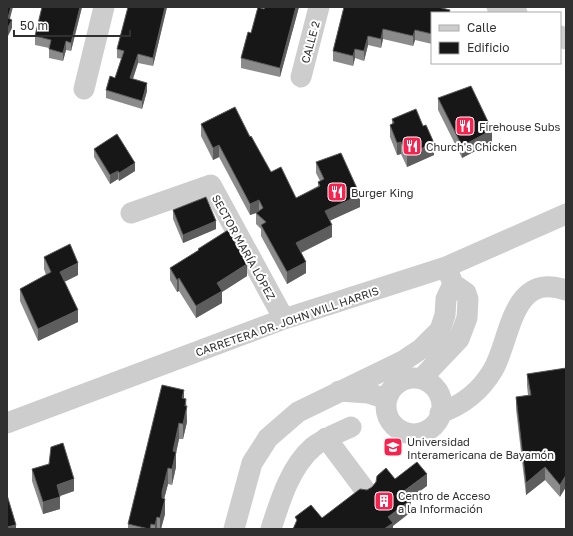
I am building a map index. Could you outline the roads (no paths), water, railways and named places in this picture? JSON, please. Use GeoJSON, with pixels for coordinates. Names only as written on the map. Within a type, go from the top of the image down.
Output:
{"type":"FeatureCollection","features":[{"type":"Feature","properties":{"kind":"street"},"geometry":{"type":"LineString","coordinates":[[84,89],[104,7]]}},
{"type":"Feature","properties":{"kind":"street","name":"CALLE 2"},"geometry":{"type":"LineString","coordinates":[[301,78],[319,7]]}},
{"type":"Feature","properties":{"kind":"street"},"geometry":{"type":"LineString","coordinates":[[497,7],[514,12]]}},
{"type":"Feature","properties":{"kind":"street","name":"SECTOR MARÍA LÓPEZ"},"geometry":{"type":"LineString","coordinates":[[131,213],[211,185],[284,319]]}},
{"type":"Feature","properties":{"kind":"street","name":"CARRETERA DR. JOHN WILL HARRIS"},"geometry":{"type":"LineString","coordinates":[[7,423],[284,319],[450,276],[566,214]]}},
{"type":"Feature","properties":{"kind":"street"},"geometry":{"type":"LineString","coordinates":[[421,379],[459,339],[467,318],[468,299],[466,293],[450,276]]}},
{"type":"Feature","properties":{"kind":"street"},"geometry":{"type":"LineString","coordinates":[[234,529],[252,463],[268,438],[298,412],[337,391],[402,361],[421,349],[440,330],[443,321],[450,276]]}},
{"type":"Feature","properties":{"kind":"street"},"geometry":{"type":"LineString","coordinates":[[440,413],[461,405],[485,382],[499,357],[519,305],[526,296],[541,287],[550,286],[566,290]]}},
{"type":"Feature","properties":{"kind":"street"},"geometry":{"type":"LineString","coordinates":[[421,379],[429,383],[436,390],[440,399],[440,413],[433,426],[426,431],[416,434],[406,433],[398,429],[386,414],[387,399],[394,387],[402,381],[421,379]]}},
{"type":"Feature","properties":{"kind":"street"},"geometry":{"type":"LineString","coordinates":[[337,391],[368,393],[387,399]]}},
{"type":"Feature","properties":{"kind":"street"},"geometry":{"type":"LineString","coordinates":[[271,529],[293,473],[312,448],[326,438],[351,428]]}},
{"type":"Feature","properties":{"kind":"street"},"geometry":{"type":"LineString","coordinates":[[326,438],[365,490]]}},
{"type":"Feature","properties":{"kind":"place","name":"Firehouse Subs"},"geometry":{"type":"Point","coordinates":[465,126]}},
{"type":"Feature","properties":{"kind":"place","name":"Church's Chicken"},"geometry":{"type":"Point","coordinates":[412,146]}},
{"type":"Feature","properties":{"kind":"place","name":"Burger King"},"geometry":{"type":"Point","coordinates":[337,192]}},
{"type":"Feature","properties":{"kind":"place","name":"Universidad Interamericana de Bayamón"},"geometry":{"type":"Point","coordinates":[393,447]}},
{"type":"Feature","properties":{"kind":"place","name":"Centro de Acceso a la Información"},"geometry":{"type":"Point","coordinates":[384,501]}}]}
